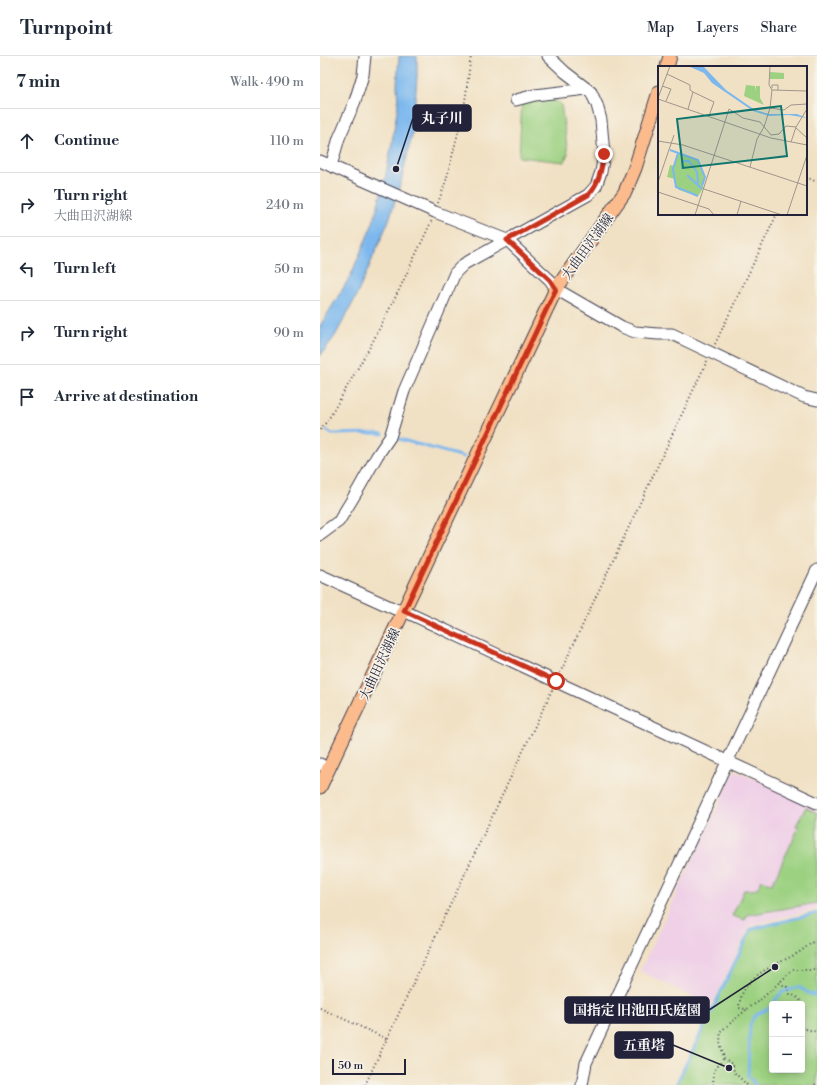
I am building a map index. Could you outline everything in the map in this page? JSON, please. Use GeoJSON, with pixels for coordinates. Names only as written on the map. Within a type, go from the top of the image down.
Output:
{"type":"FeatureCollection","features":[{"type":"Feature","properties":{"kind":"main road"},"geometry":{"type":"LineString","coordinates":[[667,66],[670,56]]}},
{"type":"Feature","properties":{"kind":"main road","name":"大曲田沢湖線"},"geometry":{"type":"LineString","coordinates":[[320,787],[325,766],[404,611],[556,289],[625,192],[635,168],[658,95]]}},
{"type":"Feature","properties":{"kind":"street"},"geometry":{"type":"LineString","coordinates":[[330,166],[339,138],[355,101],[363,75],[365,56]]}},
{"type":"Feature","properties":{"kind":"street"},"geometry":{"type":"LineString","coordinates":[[320,535],[339,521],[377,456],[390,437],[404,391],[455,273],[464,264],[588,195],[596,186],[601,172],[604,154],[601,120],[597,105],[591,92],[587,88],[565,72],[548,56]]}},
{"type":"Feature","properties":{"kind":"street"},"geometry":{"type":"LineString","coordinates":[[516,100],[535,95],[587,88]]}},
{"type":"Feature","properties":{"kind":"street"},"geometry":{"type":"LineString","coordinates":[[320,161],[432,211],[507,240],[550,280],[556,289],[622,327],[635,332],[672,334],[804,397],[817,400]]}},
{"type":"Feature","properties":{"kind":"street"},"geometry":{"type":"LineString","coordinates":[[582,1085],[586,1063],[589,1056],[817,570]]}},
{"type":"Feature","properties":{"kind":"street"},"geometry":{"type":"LineString","coordinates":[[320,575],[395,609],[404,611],[817,803]]}},
{"type":"Feature","properties":{"kind":"path"},"geometry":{"type":"LineString","coordinates":[[320,430],[328,420],[371,345],[399,290],[446,180],[464,108],[470,56]]}},
{"type":"Feature","properties":{"kind":"path"},"geometry":{"type":"LineString","coordinates":[[807,177],[817,182]]}},
{"type":"Feature","properties":{"kind":"path"},"geometry":{"type":"LineString","coordinates":[[366,1085],[777,215]]}},
{"type":"Feature","properties":{"kind":"path"},"geometry":{"type":"LineString","coordinates":[[747,1009],[739,1008],[740,999],[754,978],[771,966],[797,954],[817,940]]}},
{"type":"Feature","properties":{"kind":"path"},"geometry":{"type":"LineString","coordinates":[[747,1085],[734,1072],[733,1065],[724,1058],[720,1042],[722,1031],[747,1009],[758,1002],[793,970],[817,970]]}},
{"type":"Feature","properties":{"kind":"path"},"geometry":{"type":"LineString","coordinates":[[779,983],[787,987],[790,994],[798,997],[800,1001]]}},
{"type":"Feature","properties":{"kind":"path"},"geometry":{"type":"LineString","coordinates":[[320,1008],[387,1039]]}},
{"type":"Feature","properties":{"kind":"path"},"geometry":{"type":"LineString","coordinates":[[805,1029],[817,1032]]}},
{"type":"Feature","properties":{"kind":"path"},"geometry":{"type":"LineString","coordinates":[[713,1085],[714,1071],[724,1058]]}},
{"type":"Feature","properties":{"kind":"shaded area"},"geometry":{"type":"Polygon","coordinates":[[[735,770],[817,808],[817,909],[750,925],[711,1006],[640,971],[735,770]]]}},
{"type":"Feature","properties":{"kind":"green space"},"geometry":{"type":"Polygon","coordinates":[[[522,100],[554,100],[561,104],[568,154],[564,162],[519,157],[522,100]]]}},
{"type":"Feature","properties":{"kind":"green space"},"geometry":{"type":"Polygon","coordinates":[[[806,807],[817,813],[817,903],[747,915],[745,920],[732,916],[744,890],[756,889],[762,880],[772,884],[799,827],[796,826],[806,807]]]}},
{"type":"Feature","properties":{"kind":"green space"},"geometry":{"type":"Polygon","coordinates":[[[817,913],[817,1085],[676,1085],[751,929],[817,913]]]}},
{"type":"Feature","properties":{"kind":"water"},"geometry":{"type":"Polygon","coordinates":[[[399,56],[417,56],[413,131],[401,182],[389,220],[356,297],[335,336],[320,356],[320,326],[350,277],[373,223],[385,179],[398,105],[397,85],[399,56]]]}},
{"type":"Feature","properties":{"kind":"waterway"},"geometry":{"type":"LineString","coordinates":[[326,430],[332,434],[383,434]]}},
{"type":"Feature","properties":{"kind":"waterway"},"geometry":{"type":"LineString","coordinates":[[399,439],[464,457]]}},
{"type":"Feature","properties":{"kind":"waterway"},"geometry":{"type":"LineString","coordinates":[[676,1085],[751,929],[817,913]]}},
{"type":"Feature","properties":{"kind":"waterway"},"geometry":{"type":"LineString","coordinates":[[775,1001],[778,996],[787,990],[799,987],[808,993],[814,995],[817,993]]}},
{"type":"Feature","properties":{"kind":"waterway"},"geometry":{"type":"LineString","coordinates":[[756,1085],[748,1076],[750,1025],[756,1015],[769,1008]]}},
{"type":"Feature","properties":{"kind":"place","name":"丸子川"},"geometry":{"type":"Point","coordinates":[396,169]}},
{"type":"Feature","properties":{"kind":"place","name":"国指定 旧池田氏庭園"},"geometry":{"type":"Point","coordinates":[775,967]}},
{"type":"Feature","properties":{"kind":"place","name":"五重塔"},"geometry":{"type":"Point","coordinates":[729,1068]}},
{"type":"Feature","properties":{"kind":"route"},"geometry":{"type":"LineString","coordinates":[[556,681],[404,611],[556,289],[550,280],[507,240],[588,195],[596,186],[601,172],[604,154]]}}]}
